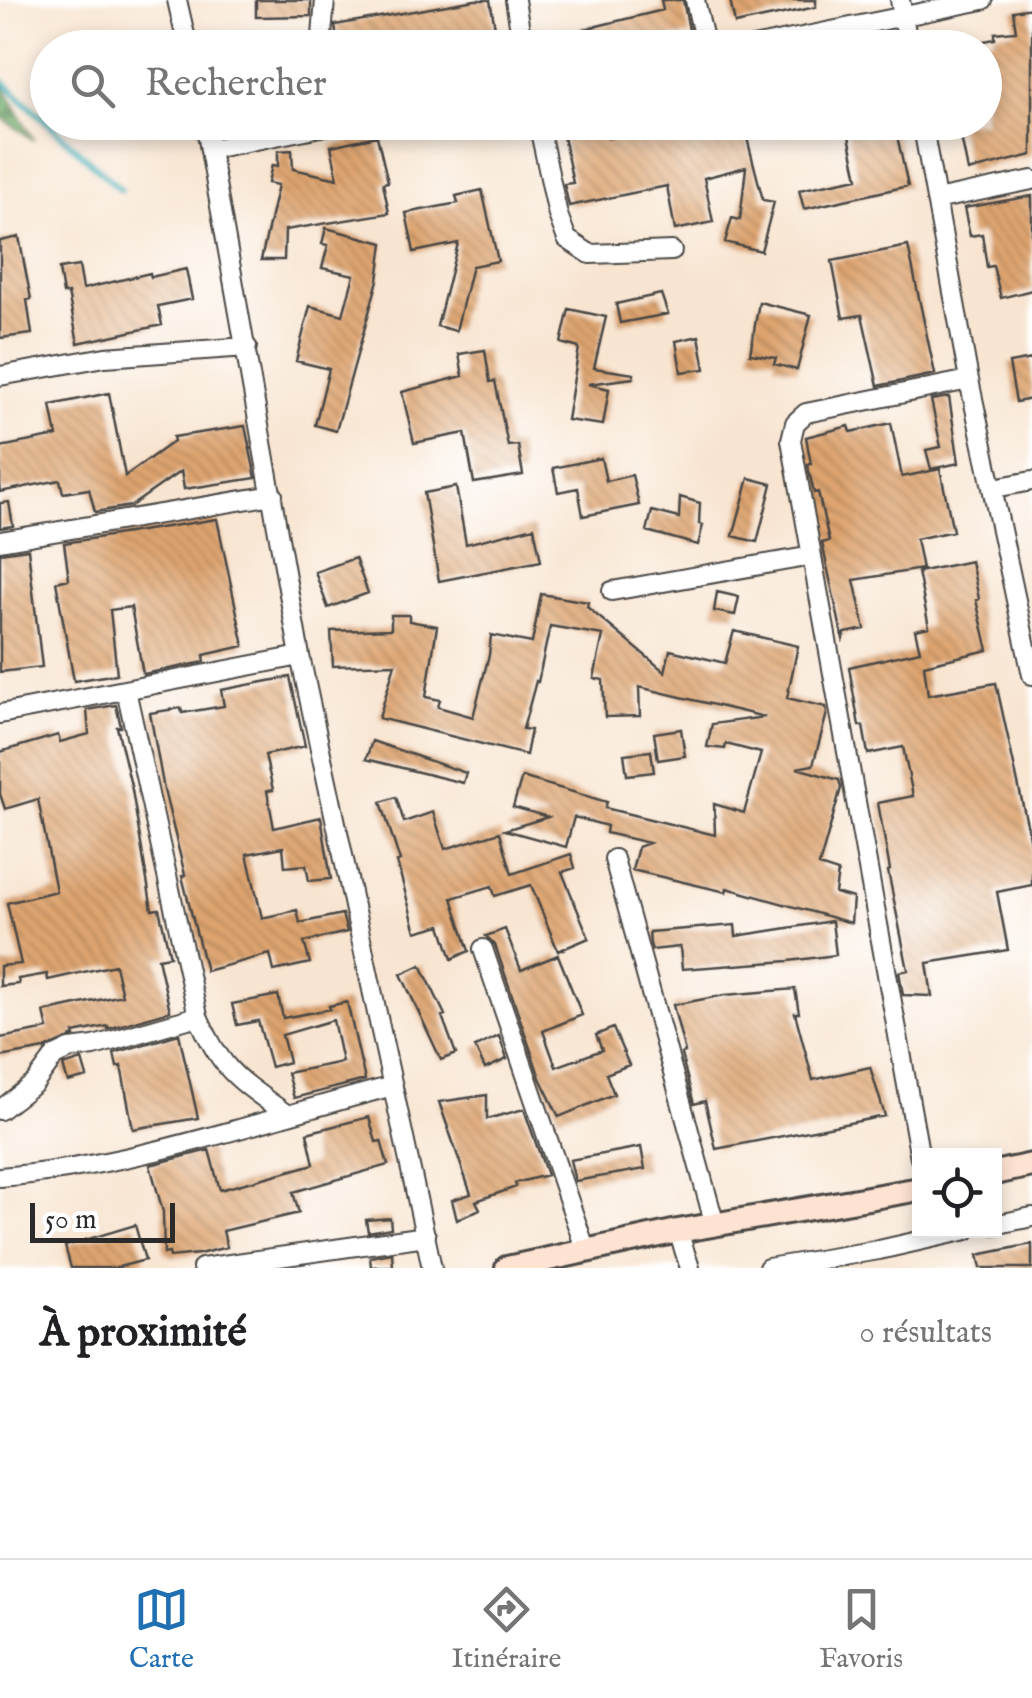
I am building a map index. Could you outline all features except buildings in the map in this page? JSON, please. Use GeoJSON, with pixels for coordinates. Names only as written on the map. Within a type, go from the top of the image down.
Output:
{"type":"FeatureCollection","features":[{"type":"Feature","properties":{"kind":"street"},"geometry":{"type":"LineString","coordinates":[[177,0],[184,30]]}},
{"type":"Feature","properties":{"kind":"street"},"geometry":{"type":"LineString","coordinates":[[322,30],[325,0]]}},
{"type":"Feature","properties":{"kind":"street"},"geometry":{"type":"LineString","coordinates":[[515,0],[520,30]]}},
{"type":"Feature","properties":{"kind":"street"},"geometry":{"type":"LineString","coordinates":[[695,0],[702,30]]}},
{"type":"Feature","properties":{"kind":"street"},"geometry":{"type":"LineString","coordinates":[[819,30],[902,9],[983,0]]}},
{"type":"Feature","properties":{"kind":"street"},"geometry":{"type":"LineString","coordinates":[[209,140],[300,656],[432,1268]]}},
{"type":"Feature","properties":{"kind":"street"},"geometry":{"type":"LineString","coordinates":[[211,149],[252,140]]}},
{"type":"Feature","properties":{"kind":"street"},"geometry":{"type":"LineString","coordinates":[[542,140],[567,239],[590,254],[672,251]]}},
{"type":"Feature","properties":{"kind":"street"},"geometry":{"type":"LineString","coordinates":[[925,140],[969,380],[1032,676]]}},
{"type":"Feature","properties":{"kind":"street"},"geometry":{"type":"LineString","coordinates":[[936,200],[1032,180]]}},
{"type":"Feature","properties":{"kind":"street"},"geometry":{"type":"LineString","coordinates":[[0,376],[105,357],[247,346]]}},
{"type":"Feature","properties":{"kind":"street"},"geometry":{"type":"LineString","coordinates":[[918,1148],[791,440],[794,423],[806,413],[969,380]]}},
{"type":"Feature","properties":{"kind":"street"},"geometry":{"type":"LineString","coordinates":[[994,488],[1032,481]]}},
{"type":"Feature","properties":{"kind":"street"},"geometry":{"type":"LineString","coordinates":[[0,541],[273,496]]}},
{"type":"Feature","properties":{"kind":"street"},"geometry":{"type":"LineString","coordinates":[[612,591],[812,556]]}},
{"type":"Feature","properties":{"kind":"street"},"geometry":{"type":"LineString","coordinates":[[0,714],[300,656]]}},
{"type":"Feature","properties":{"kind":"street"},"geometry":{"type":"LineString","coordinates":[[126,690],[198,1016],[214,1052],[233,1075],[286,1114]]}},
{"type":"Feature","properties":{"kind":"street"},"geometry":{"type":"LineString","coordinates":[[614,860],[715,1225]]}},
{"type":"Feature","properties":{"kind":"street"},"geometry":{"type":"LineString","coordinates":[[483,950],[586,1252]]}},
{"type":"Feature","properties":{"kind":"street"},"geometry":{"type":"LineString","coordinates":[[0,1110],[35,1083],[55,1056],[198,1016]]}},
{"type":"Feature","properties":{"kind":"street"},"geometry":{"type":"LineString","coordinates":[[0,1176],[118,1160],[393,1086]]}},
{"type":"Feature","properties":{"kind":"street"},"geometry":{"type":"LineString","coordinates":[[1002,1171],[1032,1165]]}},
{"type":"Feature","properties":{"kind":"street"},"geometry":{"type":"LineString","coordinates":[[507,1268],[678,1231],[912,1189]]}},
{"type":"Feature","properties":{"kind":"street"},"geometry":{"type":"LineString","coordinates":[[1002,1223],[1032,1217]]}},
{"type":"Feature","properties":{"kind":"street"},"geometry":{"type":"LineString","coordinates":[[678,1231],[690,1268]]}},
{"type":"Feature","properties":{"kind":"street"},"geometry":{"type":"LineString","coordinates":[[202,1268],[320,1258],[426,1236]]}},
{"type":"Feature","properties":{"kind":"street"},"geometry":{"type":"LineString","coordinates":[[768,1268],[882,1259],[944,1238]]}},
{"type":"Feature","properties":{"kind":"green space"},"geometry":{"type":"Polygon","coordinates":[[[0,81],[30,137],[0,116],[0,81]]]}},
{"type":"Feature","properties":{"kind":"waterway"},"geometry":{"type":"LineString","coordinates":[[0,79],[30,107]]}},
{"type":"Feature","properties":{"kind":"waterway"},"geometry":{"type":"LineString","coordinates":[[66,140],[121,190]]}}]}
